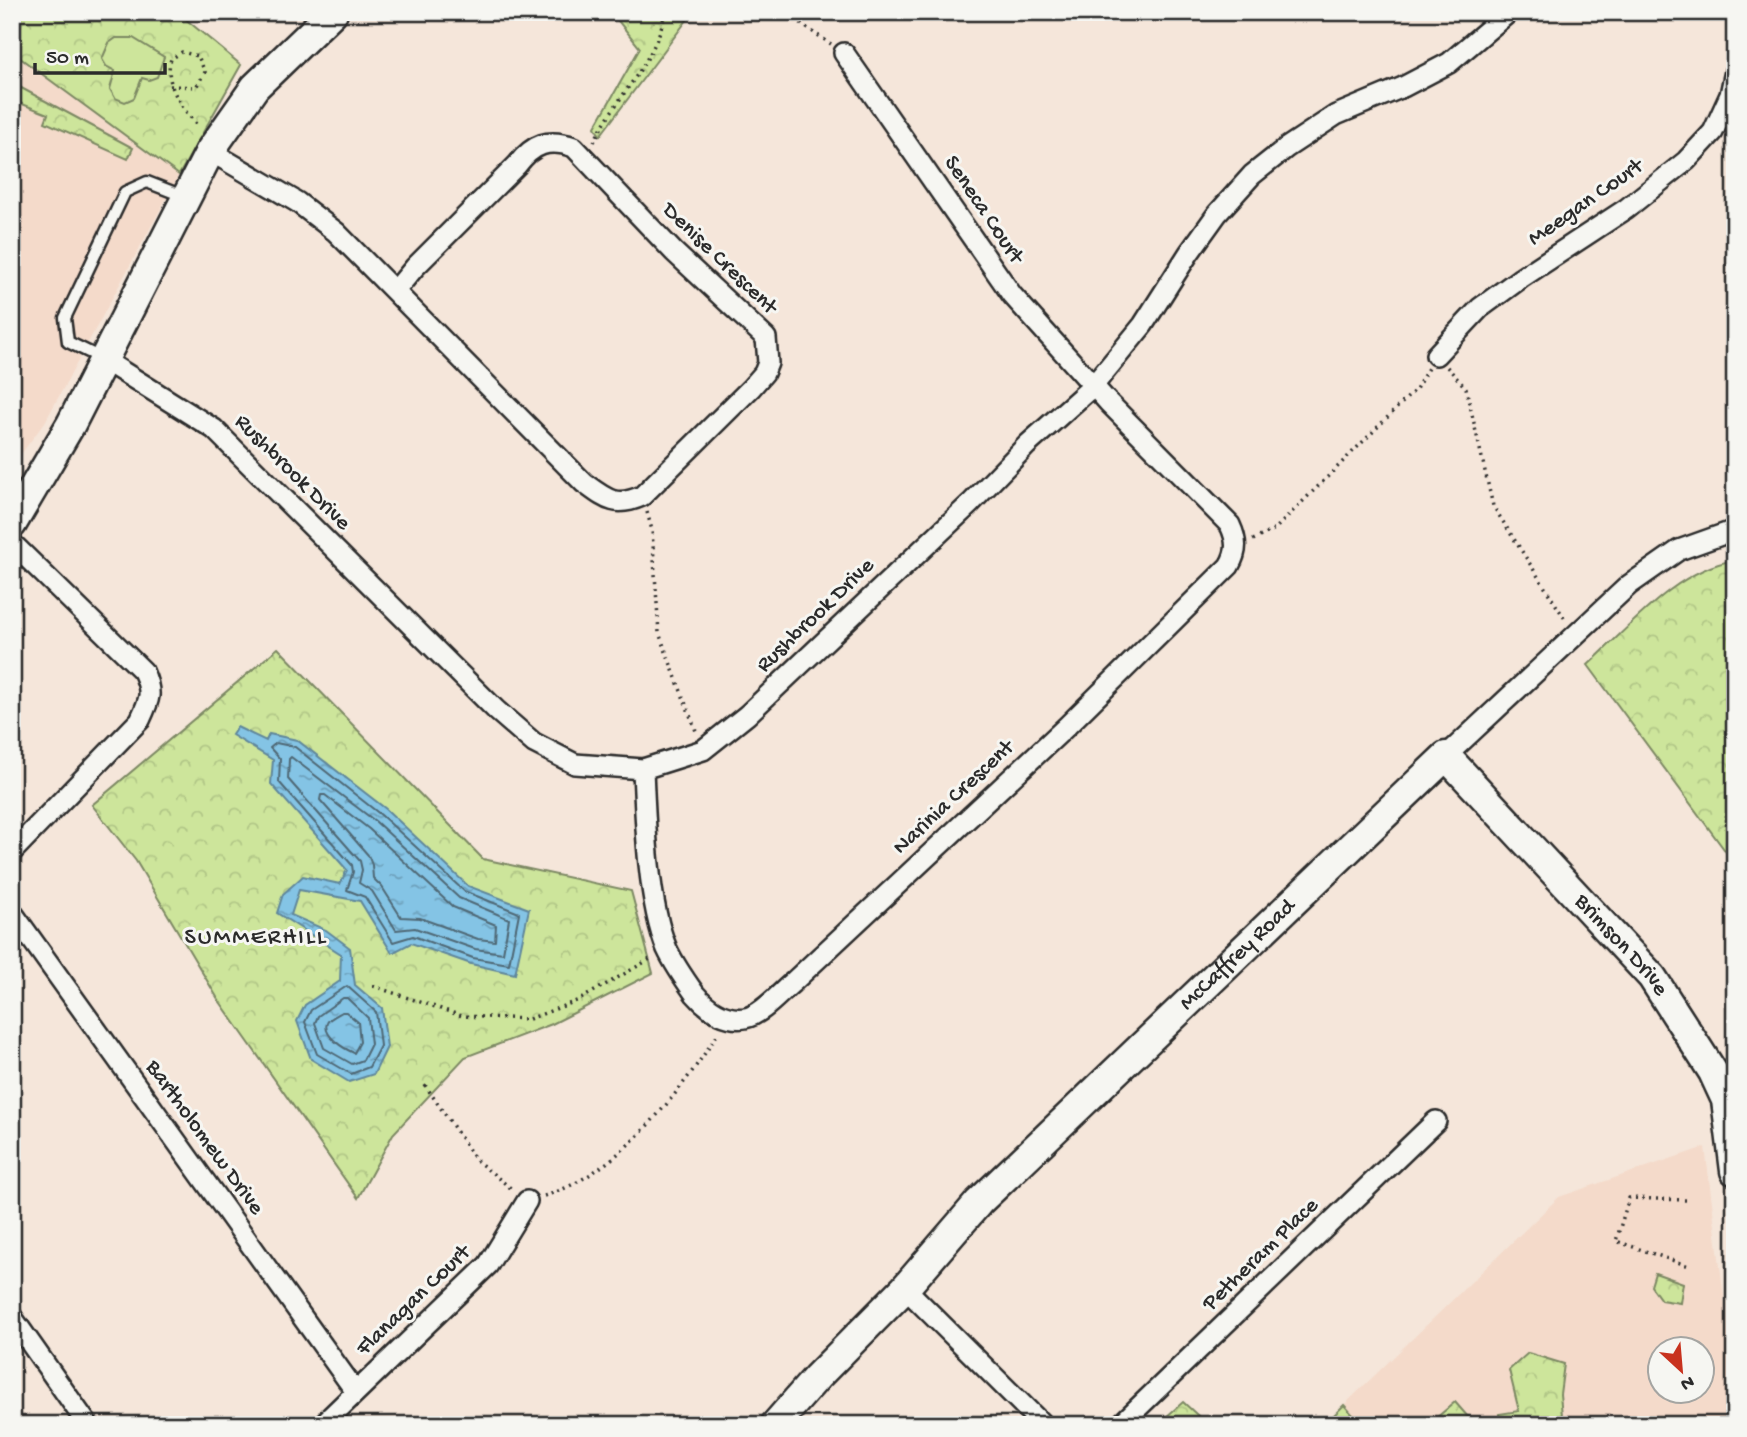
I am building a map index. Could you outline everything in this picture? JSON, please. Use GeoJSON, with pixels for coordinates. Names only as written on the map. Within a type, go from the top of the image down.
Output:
{"type":"FeatureCollection","features":[{"type":"Feature","properties":{"kind":"street"},"geometry":{"type":"LineString","coordinates":[[12,524],[58,447],[187,197],[205,140],[254,87],[333,12]]}},
{"type":"Feature","properties":{"kind":"street","name":"Rushbrook Drive"},"geometry":{"type":"LineString","coordinates":[[104,360],[214,429],[496,710],[534,743],[575,764],[643,769],[703,750],[757,706],[971,503],[1027,445],[1093,386],[1143,326],[1217,214],[1252,174],[1336,115],[1403,87],[1449,63],[1508,12]]}},
{"type":"Feature","properties":{"kind":"street","name":"Seneca Court"},"geometry":{"type":"LineString","coordinates":[[844,53],[1012,295],[1093,386]]}},
{"type":"Feature","properties":{"kind":"street","name":"Meegan Court"},"geometry":{"type":"LineString","coordinates":[[1436,355],[1480,308],[1626,209],[1686,161],[1713,132],[1730,95],[1735,71]]}},
{"type":"Feature","properties":{"kind":"street"},"geometry":{"type":"LineString","coordinates":[[205,140],[297,202],[336,232],[584,482],[606,498],[620,503],[642,496]]}},
{"type":"Feature","properties":{"kind":"street","name":"Denise Crescent"},"geometry":{"type":"LineString","coordinates":[[395,290],[527,152],[546,143],[560,142],[574,147],[674,252],[766,338],[768,363],[765,373],[642,496]]}},
{"type":"Feature","properties":{"kind":"street"},"geometry":{"type":"LineString","coordinates":[[1093,386],[1223,517],[1236,539],[1235,548]]}},
{"type":"Feature","properties":{"kind":"street","name":"McCaffrey Road"},"geometry":{"type":"LineString","coordinates":[[775,1425],[817,1377],[905,1288],[979,1202],[1629,585],[1679,550],[1735,530]]}},
{"type":"Feature","properties":{"kind":"street"},"geometry":{"type":"LineString","coordinates":[[12,543],[143,671],[150,685],[150,699],[141,720],[12,852]]}},
{"type":"Feature","properties":{"kind":"street","name":"Narinia Crescent"},"geometry":{"type":"LineString","coordinates":[[728,1019],[748,1018],[792,984],[1066,727],[1229,566],[1234,558],[1235,548]]}},
{"type":"Feature","properties":{"kind":"street","name":"Brimson Drive"},"geometry":{"type":"LineString","coordinates":[[1446,756],[1652,977],[1713,1072],[1726,1100],[1735,1171]]}},
{"type":"Feature","properties":{"kind":"street"},"geometry":{"type":"LineString","coordinates":[[643,769],[652,880],[660,928],[667,950],[704,1004],[728,1019]]}},
{"type":"Feature","properties":{"kind":"street","name":"Bartholomew Drive"},"geometry":{"type":"LineString","coordinates":[[12,912],[356,1392]]}},
{"type":"Feature","properties":{"kind":"street","name":"Petheram Place"},"geometry":{"type":"LineString","coordinates":[[1120,1425],[1436,1121]]}},
{"type":"Feature","properties":{"kind":"street","name":"Flanagan Court"},"geometry":{"type":"LineString","coordinates":[[322,1425],[488,1265],[527,1201]]}},
{"type":"Feature","properties":{"kind":"street"},"geometry":{"type":"LineString","coordinates":[[905,1288],[1043,1425]]}},
{"type":"Feature","properties":{"kind":"street"},"geometry":{"type":"LineString","coordinates":[[12,1317],[88,1425]]}},
{"type":"Feature","properties":{"kind":"lane"},"geometry":{"type":"LineString","coordinates":[[104,360],[68,341],[65,318],[125,192],[147,182],[187,197]]}},
{"type":"Feature","properties":{"kind":"path"},"geometry":{"type":"LineString","coordinates":[[585,159],[601,127],[653,51],[665,12]]}},
{"type":"Feature","properties":{"kind":"path"},"geometry":{"type":"LineString","coordinates":[[783,12],[844,53]]}},
{"type":"Feature","properties":{"kind":"path"},"geometry":{"type":"LineString","coordinates":[[170,86],[196,87],[205,72],[198,56],[182,52],[170,59],[168,69],[170,86],[205,140]]}},
{"type":"Feature","properties":{"kind":"path"},"geometry":{"type":"LineString","coordinates":[[1235,548],[1275,529],[1416,389],[1436,355],[1466,388],[1493,506],[1576,635]]}},
{"type":"Feature","properties":{"kind":"path"},"geometry":{"type":"LineString","coordinates":[[642,496],[652,530],[659,633],[703,750]]}},
{"type":"Feature","properties":{"kind":"path"},"geometry":{"type":"LineString","coordinates":[[373,986],[462,1016],[529,1019],[579,1000],[667,950]]}},
{"type":"Feature","properties":{"kind":"path"},"geometry":{"type":"LineString","coordinates":[[425,1085],[476,1160],[527,1201],[561,1191],[612,1157],[657,1115],[705,1054],[728,1019]]}},
{"type":"Feature","properties":{"kind":"path"},"geometry":{"type":"LineString","coordinates":[[1686,1200],[1629,1198],[1616,1241],[1689,1266]]}},
{"type":"Feature","properties":{"kind":"shaded area"},"geometry":{"type":"Polygon","coordinates":[[[12,52],[179,175],[45,422],[12,466],[12,52]]]}},
{"type":"Feature","properties":{"kind":"shaded area"},"geometry":{"type":"Polygon","coordinates":[[[1705,1147],[1735,1385],[1735,1425],[1362,1425],[1344,1405],[1559,1197],[1705,1147]]]}},
{"type":"Feature","properties":{"kind":"green space"},"geometry":{"type":"Polygon","coordinates":[[[12,12],[177,12],[241,65],[179,175],[12,52],[12,12]]]}},
{"type":"Feature","properties":{"kind":"green space"},"geometry":{"type":"Polygon","coordinates":[[[611,12],[693,12],[600,136],[595,127],[640,48],[611,12]]]}},
{"type":"Feature","properties":{"kind":"green space"},"geometry":{"type":"Polygon","coordinates":[[[116,38],[133,38],[164,57],[157,77],[149,80],[142,78],[134,98],[125,102],[115,98],[110,89],[115,71],[106,66],[102,59],[109,43],[116,38]]]}},
{"type":"Feature","properties":{"kind":"green space"},"geometry":{"type":"Polygon","coordinates":[[[12,83],[133,148],[128,159],[45,122],[48,114],[12,100],[12,83]]]}},
{"type":"Feature","properties":{"kind":"green space"},"geometry":{"type":"Polygon","coordinates":[[[1735,560],[1735,864],[1588,665],[1673,587],[1713,566],[1735,560]]]}},
{"type":"Feature","properties":{"kind":"green space"},"geometry":{"type":"Polygon","coordinates":[[[278,648],[483,859],[631,891],[653,973],[552,1024],[465,1057],[393,1134],[358,1198],[218,999],[136,861],[92,805],[278,648]]]}},
{"type":"Feature","properties":{"kind":"green space"},"geometry":{"type":"Polygon","coordinates":[[[1655,1273],[1683,1283],[1680,1303],[1661,1300],[1651,1286],[1655,1273]]]}},
{"type":"Feature","properties":{"kind":"green space"},"geometry":{"type":"Polygon","coordinates":[[[1528,1353],[1564,1364],[1560,1394],[1563,1425],[1500,1425],[1499,1414],[1519,1411],[1509,1370],[1528,1353]]]}},
{"type":"Feature","properties":{"kind":"green space"},"geometry":{"type":"Polygon","coordinates":[[[1183,1402],[1208,1425],[1157,1425],[1183,1402]]]}},
{"type":"Feature","properties":{"kind":"green space"},"geometry":{"type":"Polygon","coordinates":[[[1455,1402],[1475,1425],[1428,1425],[1455,1402]]]}},
{"type":"Feature","properties":{"kind":"green space"},"geometry":{"type":"Polygon","coordinates":[[[1344,1405],[1362,1425],[1324,1425],[1344,1405]]]}},
{"type":"Feature","properties":{"kind":"water"},"geometry":{"type":"Polygon","coordinates":[[[237,727],[266,741],[269,734],[297,740],[386,809],[468,886],[529,909],[515,974],[471,964],[411,943],[392,953],[360,901],[299,890],[291,915],[326,930],[350,948],[355,985],[382,1008],[387,1047],[374,1074],[349,1082],[311,1059],[297,1021],[305,1005],[340,981],[341,954],[277,913],[283,894],[303,876],[340,884],[347,870],[271,784],[273,760],[232,735],[237,727]]]}},
{"type":"Feature","properties":{"kind":"district","name":"SUMMERHILL"},"geometry":{"type":"Point","coordinates":[256,938]}}]}
